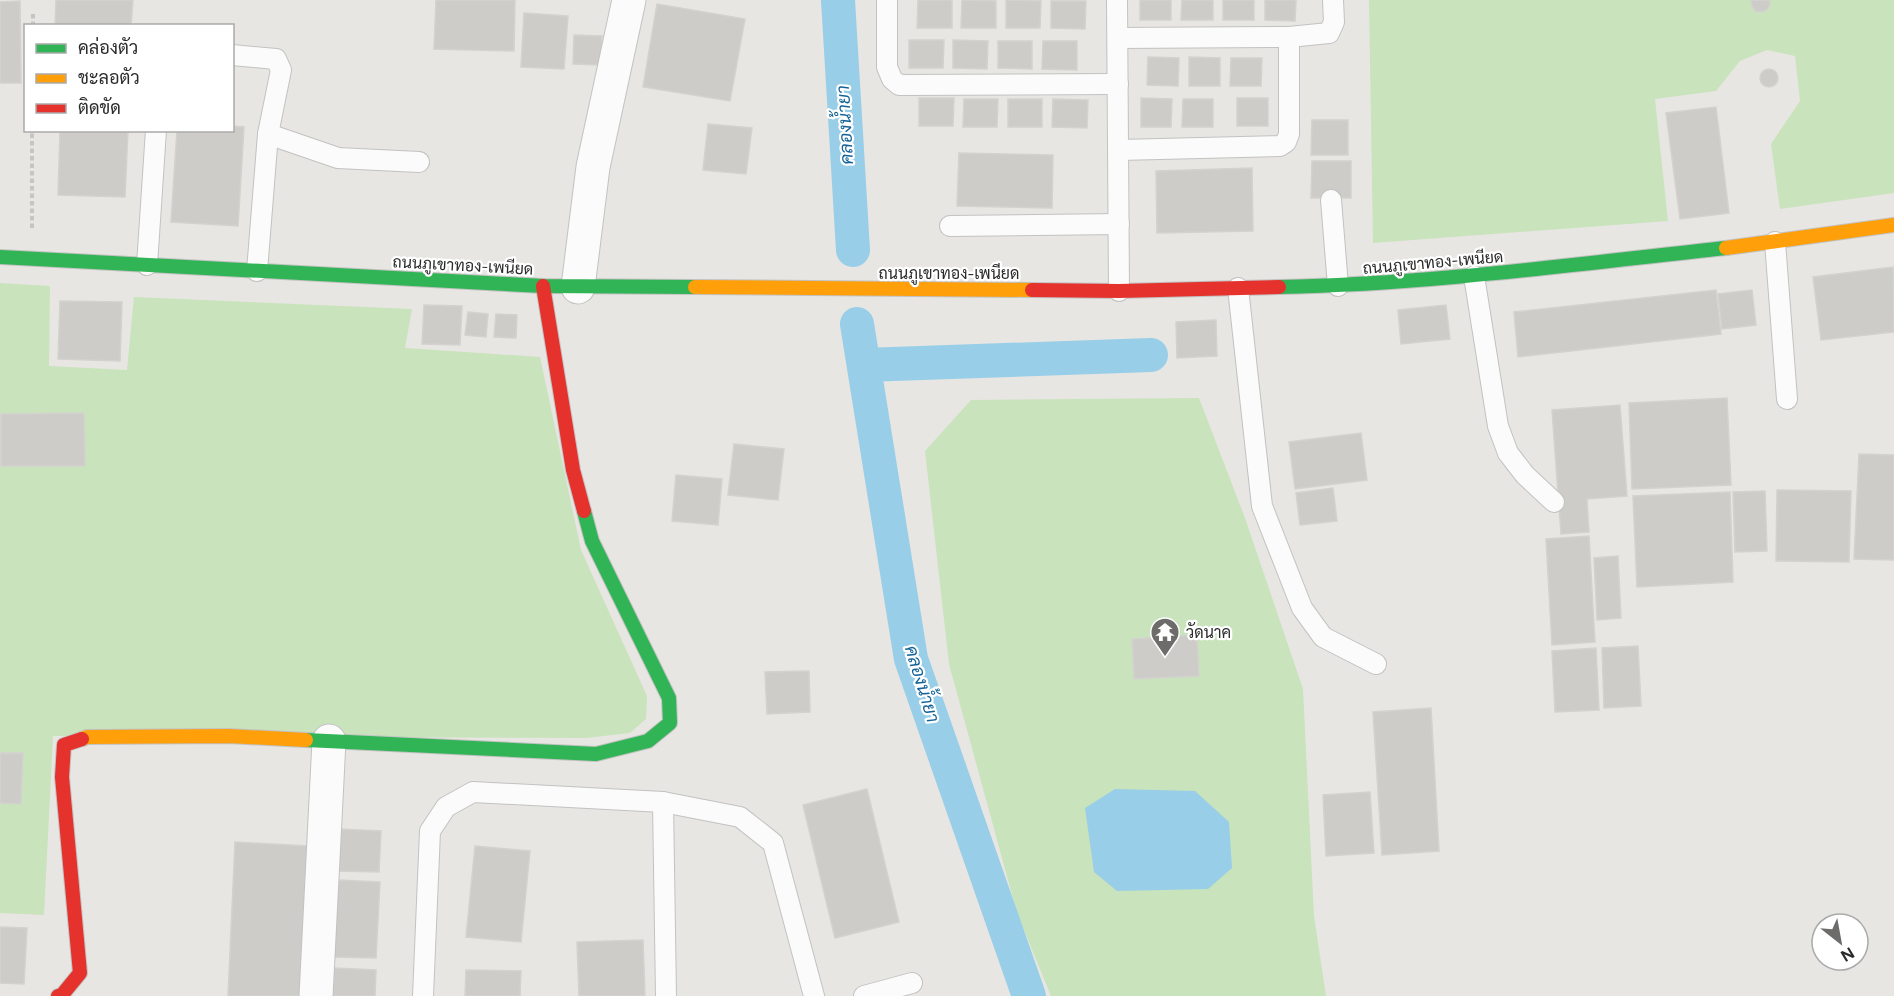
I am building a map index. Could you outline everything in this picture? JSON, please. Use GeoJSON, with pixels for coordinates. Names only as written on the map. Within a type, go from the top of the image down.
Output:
{"type":"FeatureCollection","features":[{"type":"Feature","properties":{"kind":"main road","name":"ถนนภูเขาทอง-เพนียด"},"geometry":{"type":"LineString","coordinates":[[0,257],[543,286],[1119,291],[1338,286],[1474,276],[1775,242],[1894,225]]}},
{"type":"Feature","properties":{"kind":"main road"},"geometry":{"type":"LineString","coordinates":[[58,996],[62,995],[80,973],[62,777],[64,746],[87,737],[229,736],[596,754],[648,741],[670,723],[669,699],[592,541],[573,470],[543,286]]}},
{"type":"Feature","properties":{"kind":"street"},"geometry":{"type":"LineString","coordinates":[[578,287],[593,167],[629,0]]}},
{"type":"Feature","properties":{"kind":"street"},"geometry":{"type":"LineString","coordinates":[[316,996],[329,741]]}},
{"type":"Feature","properties":{"kind":"lane"},"geometry":{"type":"LineString","coordinates":[[887,0],[887,67],[892,79],[899,85],[1118,84]]}},
{"type":"Feature","properties":{"kind":"lane"},"geometry":{"type":"LineString","coordinates":[[1117,0],[1119,291]]}},
{"type":"Feature","properties":{"kind":"lane"},"geometry":{"type":"LineString","coordinates":[[1118,38],[1289,37],[1329,33],[1334,22],[1333,0]]}},
{"type":"Feature","properties":{"kind":"lane"},"geometry":{"type":"LineString","coordinates":[[1119,150],[1280,146],[1286,142],[1289,134],[1289,37]]}},
{"type":"Feature","properties":{"kind":"lane"},"geometry":{"type":"LineString","coordinates":[[234,55],[276,59],[280,70],[268,134],[257,271]]}},
{"type":"Feature","properties":{"kind":"lane"},"geometry":{"type":"LineString","coordinates":[[147,265],[156,132]]}},
{"type":"Feature","properties":{"kind":"lane"},"geometry":{"type":"LineString","coordinates":[[268,134],[338,158],[419,162]]}},
{"type":"Feature","properties":{"kind":"lane"},"geometry":{"type":"LineString","coordinates":[[1331,200],[1338,286]]}},
{"type":"Feature","properties":{"kind":"lane"},"geometry":{"type":"LineString","coordinates":[[950,226],[1119,224]]}},
{"type":"Feature","properties":{"kind":"lane"},"geometry":{"type":"LineString","coordinates":[[1775,242],[1787,399]]}},
{"type":"Feature","properties":{"kind":"lane"},"geometry":{"type":"LineString","coordinates":[[1474,276],[1498,426],[1508,453],[1519,468],[1554,501]]}},
{"type":"Feature","properties":{"kind":"lane"},"geometry":{"type":"LineString","coordinates":[[1238,288],[1262,506],[1302,608],[1323,637],[1376,664]]}},
{"type":"Feature","properties":{"kind":"lane"},"geometry":{"type":"LineString","coordinates":[[423,996],[430,831],[446,807],[473,792],[663,802],[740,817],[773,843],[814,996]]}},
{"type":"Feature","properties":{"kind":"lane"},"geometry":{"type":"LineString","coordinates":[[663,802],[666,996]]}},
{"type":"Feature","properties":{"kind":"lane"},"geometry":{"type":"LineString","coordinates":[[864,996],[912,983]]}},
{"type":"Feature","properties":{"kind":"path"},"geometry":{"type":"LineString","coordinates":[[33,10],[33,24]]}},
{"type":"Feature","properties":{"kind":"path"},"geometry":{"type":"LineString","coordinates":[[32,132],[32,258]]}},
{"type":"Feature","properties":{"kind":"green space"},"geometry":{"type":"Polygon","coordinates":[[[1369,0],[1894,0],[1894,193],[1780,209],[1771,144],[1800,101],[1795,56],[1767,50],[1740,61],[1716,91],[1655,99],[1668,221],[1373,243],[1369,0]]]}},
{"type":"Feature","properties":{"kind":"green space"},"geometry":{"type":"Polygon","coordinates":[[[0,283],[50,286],[49,366],[127,370],[134,297],[412,309],[405,348],[540,357],[581,550],[647,696],[646,719],[630,733],[586,738],[53,736],[44,915],[0,913],[0,283]]]}},
{"type":"Feature","properties":{"kind":"green space"},"geometry":{"type":"Polygon","coordinates":[[[1199,398],[1245,518],[1303,689],[1314,916],[1326,996],[1051,996],[1017,913],[949,664],[925,451],[971,400],[1199,398]]]}},
{"type":"Feature","properties":{"kind":"water"},"geometry":{"type":"Polygon","coordinates":[[[1115,789],[1195,791],[1229,822],[1232,868],[1208,889],[1117,891],[1094,872],[1085,808],[1115,789]]]}},
{"type":"Feature","properties":{"kind":"building"},"geometry":{"type":"Polygon","coordinates":[[[56,0],[133,0],[131,24],[55,24],[56,0]]]}},
{"type":"Feature","properties":{"kind":"building"},"geometry":{"type":"Polygon","coordinates":[[[436,0],[515,0],[514,51],[434,49],[436,0]]]}},
{"type":"Feature","properties":{"kind":"building"},"geometry":{"type":"Polygon","coordinates":[[[918,0],[952,0],[952,28],[917,28],[918,0]]]}},
{"type":"Feature","properties":{"kind":"building"},"geometry":{"type":"Polygon","coordinates":[[[962,0],[996,1],[996,28],[961,28],[962,0]]]}},
{"type":"Feature","properties":{"kind":"building"},"geometry":{"type":"Polygon","coordinates":[[[1006,0],[1041,1],[1040,28],[1006,28],[1006,0]]]}},
{"type":"Feature","properties":{"kind":"building"},"geometry":{"type":"Polygon","coordinates":[[[1140,0],[1171,0],[1171,20],[1140,20],[1140,0]]]}},
{"type":"Feature","properties":{"kind":"building"},"geometry":{"type":"Polygon","coordinates":[[[1182,0],[1213,0],[1213,20],[1181,20],[1182,0]]]}},
{"type":"Feature","properties":{"kind":"building"},"geometry":{"type":"Polygon","coordinates":[[[1223,0],[1254,0],[1254,20],[1223,20],[1223,0]]]}},
{"type":"Feature","properties":{"kind":"building"},"geometry":{"type":"Polygon","coordinates":[[[1265,0],[1296,0],[1295,21],[1265,20],[1265,0]]]}},
{"type":"Feature","properties":{"kind":"building"},"geometry":{"type":"Polygon","coordinates":[[[1751,0],[1770,0],[1770,5],[1767,10],[1755,11],[1751,0]]]}},
{"type":"Feature","properties":{"kind":"building"},"geometry":{"type":"Polygon","coordinates":[[[20,1],[21,83],[0,83],[0,2],[20,1]]]}},
{"type":"Feature","properties":{"kind":"building"},"geometry":{"type":"Polygon","coordinates":[[[1051,1],[1086,1],[1085,29],[1051,28],[1051,1]]]}},
{"type":"Feature","properties":{"kind":"building"},"geometry":{"type":"Polygon","coordinates":[[[657,4],[745,19],[730,101],[643,87],[657,4]]]}},
{"type":"Feature","properties":{"kind":"building"},"geometry":{"type":"Polygon","coordinates":[[[524,13],[568,16],[564,69],[521,67],[524,13]]]}},
{"type":"Feature","properties":{"kind":"building"},"geometry":{"type":"Polygon","coordinates":[[[574,35],[602,36],[601,65],[573,64],[574,35]]]}},
{"type":"Feature","properties":{"kind":"building"},"geometry":{"type":"Polygon","coordinates":[[[909,40],[944,40],[943,68],[909,68],[909,40]]]}},
{"type":"Feature","properties":{"kind":"building"},"geometry":{"type":"Polygon","coordinates":[[[953,40],[988,41],[987,69],[953,68],[953,40]]]}},
{"type":"Feature","properties":{"kind":"building"},"geometry":{"type":"Polygon","coordinates":[[[998,41],[1032,41],[1032,69],[998,68],[998,41]]]}},
{"type":"Feature","properties":{"kind":"building"},"geometry":{"type":"Polygon","coordinates":[[[1043,41],[1077,41],[1077,70],[1042,69],[1043,41]]]}},
{"type":"Feature","properties":{"kind":"building"},"geometry":{"type":"Polygon","coordinates":[[[1148,57],[1179,58],[1178,86],[1147,85],[1148,57]]]}},
{"type":"Feature","properties":{"kind":"building"},"geometry":{"type":"Polygon","coordinates":[[[1189,57],[1220,58],[1220,86],[1189,86],[1189,57]]]}},
{"type":"Feature","properties":{"kind":"building"},"geometry":{"type":"Polygon","coordinates":[[[1231,58],[1262,58],[1261,86],[1230,86],[1231,58]]]}},
{"type":"Feature","properties":{"kind":"building"},"geometry":{"type":"Polygon","coordinates":[[[1765,69],[1773,69],[1778,74],[1776,85],[1765,87],[1760,82],[1760,74],[1765,69]]]}},
{"type":"Feature","properties":{"kind":"building"},"geometry":{"type":"Polygon","coordinates":[[[919,98],[954,98],[953,126],[919,126],[919,98]]]}},
{"type":"Feature","properties":{"kind":"building"},"geometry":{"type":"Polygon","coordinates":[[[1141,98],[1172,99],[1171,127],[1141,127],[1141,98]]]}},
{"type":"Feature","properties":{"kind":"building"},"geometry":{"type":"Polygon","coordinates":[[[1237,98],[1268,98],[1268,126],[1237,126],[1237,98]]]}},
{"type":"Feature","properties":{"kind":"building"},"geometry":{"type":"Polygon","coordinates":[[[964,99],[998,99],[997,127],[963,127],[964,99]]]}},
{"type":"Feature","properties":{"kind":"building"},"geometry":{"type":"Polygon","coordinates":[[[1008,99],[1042,99],[1042,127],[1008,127],[1008,99]]]}},
{"type":"Feature","properties":{"kind":"building"},"geometry":{"type":"Polygon","coordinates":[[[1053,99],[1088,100],[1087,128],[1052,127],[1053,99]]]}},
{"type":"Feature","properties":{"kind":"building"},"geometry":{"type":"Polygon","coordinates":[[[1183,99],[1213,99],[1213,127],[1182,127],[1183,99]]]}},
{"type":"Feature","properties":{"kind":"building"},"geometry":{"type":"Polygon","coordinates":[[[1716,107],[1729,213],[1680,219],[1666,113],[1716,107]]]}},
{"type":"Feature","properties":{"kind":"building"},"geometry":{"type":"Polygon","coordinates":[[[1312,120],[1348,120],[1348,155],[1311,155],[1312,120]]]}},
{"type":"Feature","properties":{"kind":"building"},"geometry":{"type":"Polygon","coordinates":[[[708,124],[752,128],[746,174],[703,170],[708,124]]]}},
{"type":"Feature","properties":{"kind":"building"},"geometry":{"type":"Polygon","coordinates":[[[234,126],[244,127],[238,226],[171,222],[177,132],[234,132],[234,126]]]}},
{"type":"Feature","properties":{"kind":"building"},"geometry":{"type":"Polygon","coordinates":[[[60,132],[128,132],[125,197],[58,195],[60,132]]]}},
{"type":"Feature","properties":{"kind":"building"},"geometry":{"type":"Polygon","coordinates":[[[959,153],[1053,155],[1052,208],[957,206],[959,153]]]}},
{"type":"Feature","properties":{"kind":"building"},"geometry":{"type":"Polygon","coordinates":[[[1312,161],[1351,161],[1351,198],[1311,198],[1312,161]]]}},
{"type":"Feature","properties":{"kind":"building"},"geometry":{"type":"Polygon","coordinates":[[[1252,168],[1253,231],[1157,233],[1156,171],[1252,168]]]}},
{"type":"Feature","properties":{"kind":"building"},"geometry":{"type":"Polygon","coordinates":[[[1893,267],[1894,332],[1821,340],[1813,277],[1893,267]]]}},
{"type":"Feature","properties":{"kind":"building"},"geometry":{"type":"Polygon","coordinates":[[[1716,290],[1721,334],[1518,357],[1514,312],[1716,290]]]}},
{"type":"Feature","properties":{"kind":"building"},"geometry":{"type":"Polygon","coordinates":[[[1752,290],[1756,325],[1722,329],[1718,294],[1752,290]]]}},
{"type":"Feature","properties":{"kind":"building"},"geometry":{"type":"Polygon","coordinates":[[[60,301],[122,302],[120,361],[58,359],[60,301]]]}},
{"type":"Feature","properties":{"kind":"building"},"geometry":{"type":"Polygon","coordinates":[[[424,305],[462,306],[460,345],[422,344],[424,305]]]}},
{"type":"Feature","properties":{"kind":"building"},"geometry":{"type":"Polygon","coordinates":[[[1446,305],[1450,339],[1401,344],[1398,310],[1446,305]]]}},
{"type":"Feature","properties":{"kind":"building"},"geometry":{"type":"Polygon","coordinates":[[[468,312],[488,314],[486,337],[465,335],[468,312]]]}},
{"type":"Feature","properties":{"kind":"building"},"geometry":{"type":"Polygon","coordinates":[[[496,314],[517,315],[516,338],[494,337],[496,314]]]}},
{"type":"Feature","properties":{"kind":"building"},"geometry":{"type":"Polygon","coordinates":[[[1216,320],[1217,356],[1177,358],[1176,322],[1216,320]]]}},
{"type":"Feature","properties":{"kind":"building"},"geometry":{"type":"Polygon","coordinates":[[[1727,398],[1731,485],[1632,489],[1629,403],[1727,398]]]}},
{"type":"Feature","properties":{"kind":"building"},"geometry":{"type":"Polygon","coordinates":[[[1620,405],[1627,496],[1587,499],[1589,532],[1561,534],[1552,410],[1620,405]]]}},
{"type":"Feature","properties":{"kind":"building"},"geometry":{"type":"Polygon","coordinates":[[[84,413],[85,466],[1,466],[1,414],[84,413]]]}},
{"type":"Feature","properties":{"kind":"building"},"geometry":{"type":"Polygon","coordinates":[[[1361,433],[1367,480],[1295,489],[1289,442],[1361,433]]]}},
{"type":"Feature","properties":{"kind":"building"},"geometry":{"type":"Polygon","coordinates":[[[734,444],[784,449],[778,500],[728,495],[734,444]]]}},
{"type":"Feature","properties":{"kind":"building"},"geometry":{"type":"Polygon","coordinates":[[[1859,454],[1894,455],[1894,560],[1854,559],[1859,454]]]}},
{"type":"Feature","properties":{"kind":"building"},"geometry":{"type":"Polygon","coordinates":[[[676,475],[722,479],[718,525],[672,521],[676,475]]]}},
{"type":"Feature","properties":{"kind":"building"},"geometry":{"type":"Polygon","coordinates":[[[1333,488],[1337,521],[1300,525],[1296,493],[1333,488]]]}},
{"type":"Feature","properties":{"kind":"building"},"geometry":{"type":"Polygon","coordinates":[[[1777,490],[1851,491],[1849,562],[1776,561],[1777,490]]]}},
{"type":"Feature","properties":{"kind":"building"},"geometry":{"type":"Polygon","coordinates":[[[1765,491],[1767,551],[1735,552],[1733,492],[1765,491]]]}},
{"type":"Feature","properties":{"kind":"building"},"geometry":{"type":"Polygon","coordinates":[[[1730,492],[1733,582],[1637,587],[1633,496],[1730,492]]]}},
{"type":"Feature","properties":{"kind":"building"},"geometry":{"type":"Polygon","coordinates":[[[1589,536],[1595,642],[1552,645],[1546,539],[1589,536]]]}},
{"type":"Feature","properties":{"kind":"building"},"geometry":{"type":"Polygon","coordinates":[[[1618,556],[1621,618],[1597,620],[1594,558],[1618,556]]]}},
{"type":"Feature","properties":{"kind":"building","name":"วัดนาค"},"geometry":{"type":"Polygon","coordinates":[[[1197,635],[1199,676],[1134,679],[1132,639],[1197,635]]]}},
{"type":"Feature","properties":{"kind":"building"},"geometry":{"type":"Polygon","coordinates":[[[1638,646],[1641,706],[1604,708],[1602,648],[1638,646]]]}},
{"type":"Feature","properties":{"kind":"building"},"geometry":{"type":"Polygon","coordinates":[[[1596,648],[1599,710],[1555,712],[1552,651],[1596,648]]]}},
{"type":"Feature","properties":{"kind":"building"},"geometry":{"type":"Polygon","coordinates":[[[809,671],[810,712],[767,714],[765,672],[809,671]]]}},
{"type":"Feature","properties":{"kind":"building"},"geometry":{"type":"Polygon","coordinates":[[[1431,708],[1439,851],[1382,855],[1373,712],[1431,708]]]}},
{"type":"Feature","properties":{"kind":"building"},"geometry":{"type":"Polygon","coordinates":[[[0,753],[23,753],[21,804],[0,803],[0,753]]]}},
{"type":"Feature","properties":{"kind":"building"},"geometry":{"type":"Polygon","coordinates":[[[867,789],[899,922],[835,938],[803,805],[867,789]]]}},
{"type":"Feature","properties":{"kind":"building"},"geometry":{"type":"Polygon","coordinates":[[[1370,792],[1374,853],[1326,856],[1323,795],[1370,792]]]}},
{"type":"Feature","properties":{"kind":"building"},"geometry":{"type":"Polygon","coordinates":[[[339,829],[381,831],[379,872],[337,871],[339,829]]]}},
{"type":"Feature","properties":{"kind":"building"},"geometry":{"type":"Polygon","coordinates":[[[235,842],[307,846],[300,996],[228,996],[235,842]]]}},
{"type":"Feature","properties":{"kind":"building"},"geometry":{"type":"Polygon","coordinates":[[[475,846],[530,851],[521,942],[466,937],[475,846]]]}},
{"type":"Feature","properties":{"kind":"building"},"geometry":{"type":"Polygon","coordinates":[[[338,880],[380,882],[376,958],[334,957],[338,880]]]}},
{"type":"Feature","properties":{"kind":"building"},"geometry":{"type":"Polygon","coordinates":[[[0,927],[27,928],[24,984],[0,983],[0,927]]]}},
{"type":"Feature","properties":{"kind":"building"},"geometry":{"type":"Polygon","coordinates":[[[643,940],[645,996],[579,996],[577,942],[643,940]]]}},
{"type":"Feature","properties":{"kind":"building"},"geometry":{"type":"Polygon","coordinates":[[[334,968],[376,970],[375,996],[333,996],[334,968]]]}},
{"type":"Feature","properties":{"kind":"building"},"geometry":{"type":"Polygon","coordinates":[[[466,970],[521,971],[520,996],[465,996],[466,970]]]}},
{"type":"Feature","properties":{"kind":"waterway","name":"คลองน้ำยา"},"geometry":{"type":"LineString","coordinates":[[838,0],[853,250]]}},
{"type":"Feature","properties":{"kind":"waterway","name":"คลองน้ำยา"},"geometry":{"type":"LineString","coordinates":[[857,324],[911,659],[1029,996]]}},
{"type":"Feature","properties":{"kind":"waterway"},"geometry":{"type":"LineString","coordinates":[[864,365],[1151,355]]}},
{"type":"Feature","properties":{"kind":"traffic: fast"},"geometry":{"type":"LineString","coordinates":[[1279,287],[1447,278],[1726,248]]}},
{"type":"Feature","properties":{"kind":"traffic: fast"},"geometry":{"type":"LineString","coordinates":[[0,257],[543,286],[695,287]]}},
{"type":"Feature","properties":{"kind":"traffic: fast"},"geometry":{"type":"LineString","coordinates":[[306,740],[596,754],[648,741],[670,723],[669,698],[592,541],[584,511]]}},
{"type":"Feature","properties":{"kind":"traffic: slow"},"geometry":{"type":"LineString","coordinates":[[1726,248],[1894,225]]}},
{"type":"Feature","properties":{"kind":"traffic: slow"},"geometry":{"type":"LineString","coordinates":[[695,287],[1032,290]]}},
{"type":"Feature","properties":{"kind":"traffic: slow"},"geometry":{"type":"LineString","coordinates":[[82,739],[87,737],[229,736],[306,740]]}},
{"type":"Feature","properties":{"kind":"traffic: jam"},"geometry":{"type":"LineString","coordinates":[[543,286],[573,470],[584,511]]}},
{"type":"Feature","properties":{"kind":"traffic: jam"},"geometry":{"type":"LineString","coordinates":[[1032,290],[1119,291],[1279,287]]}},
{"type":"Feature","properties":{"kind":"traffic: jam"},"geometry":{"type":"LineString","coordinates":[[58,996],[62,995],[80,973],[62,777],[64,745],[82,739]]}},
{"type":"Feature","properties":{"kind":"place","name":"วัดนาค"},"geometry":{"type":"Point","coordinates":[1165,658]}}]}
